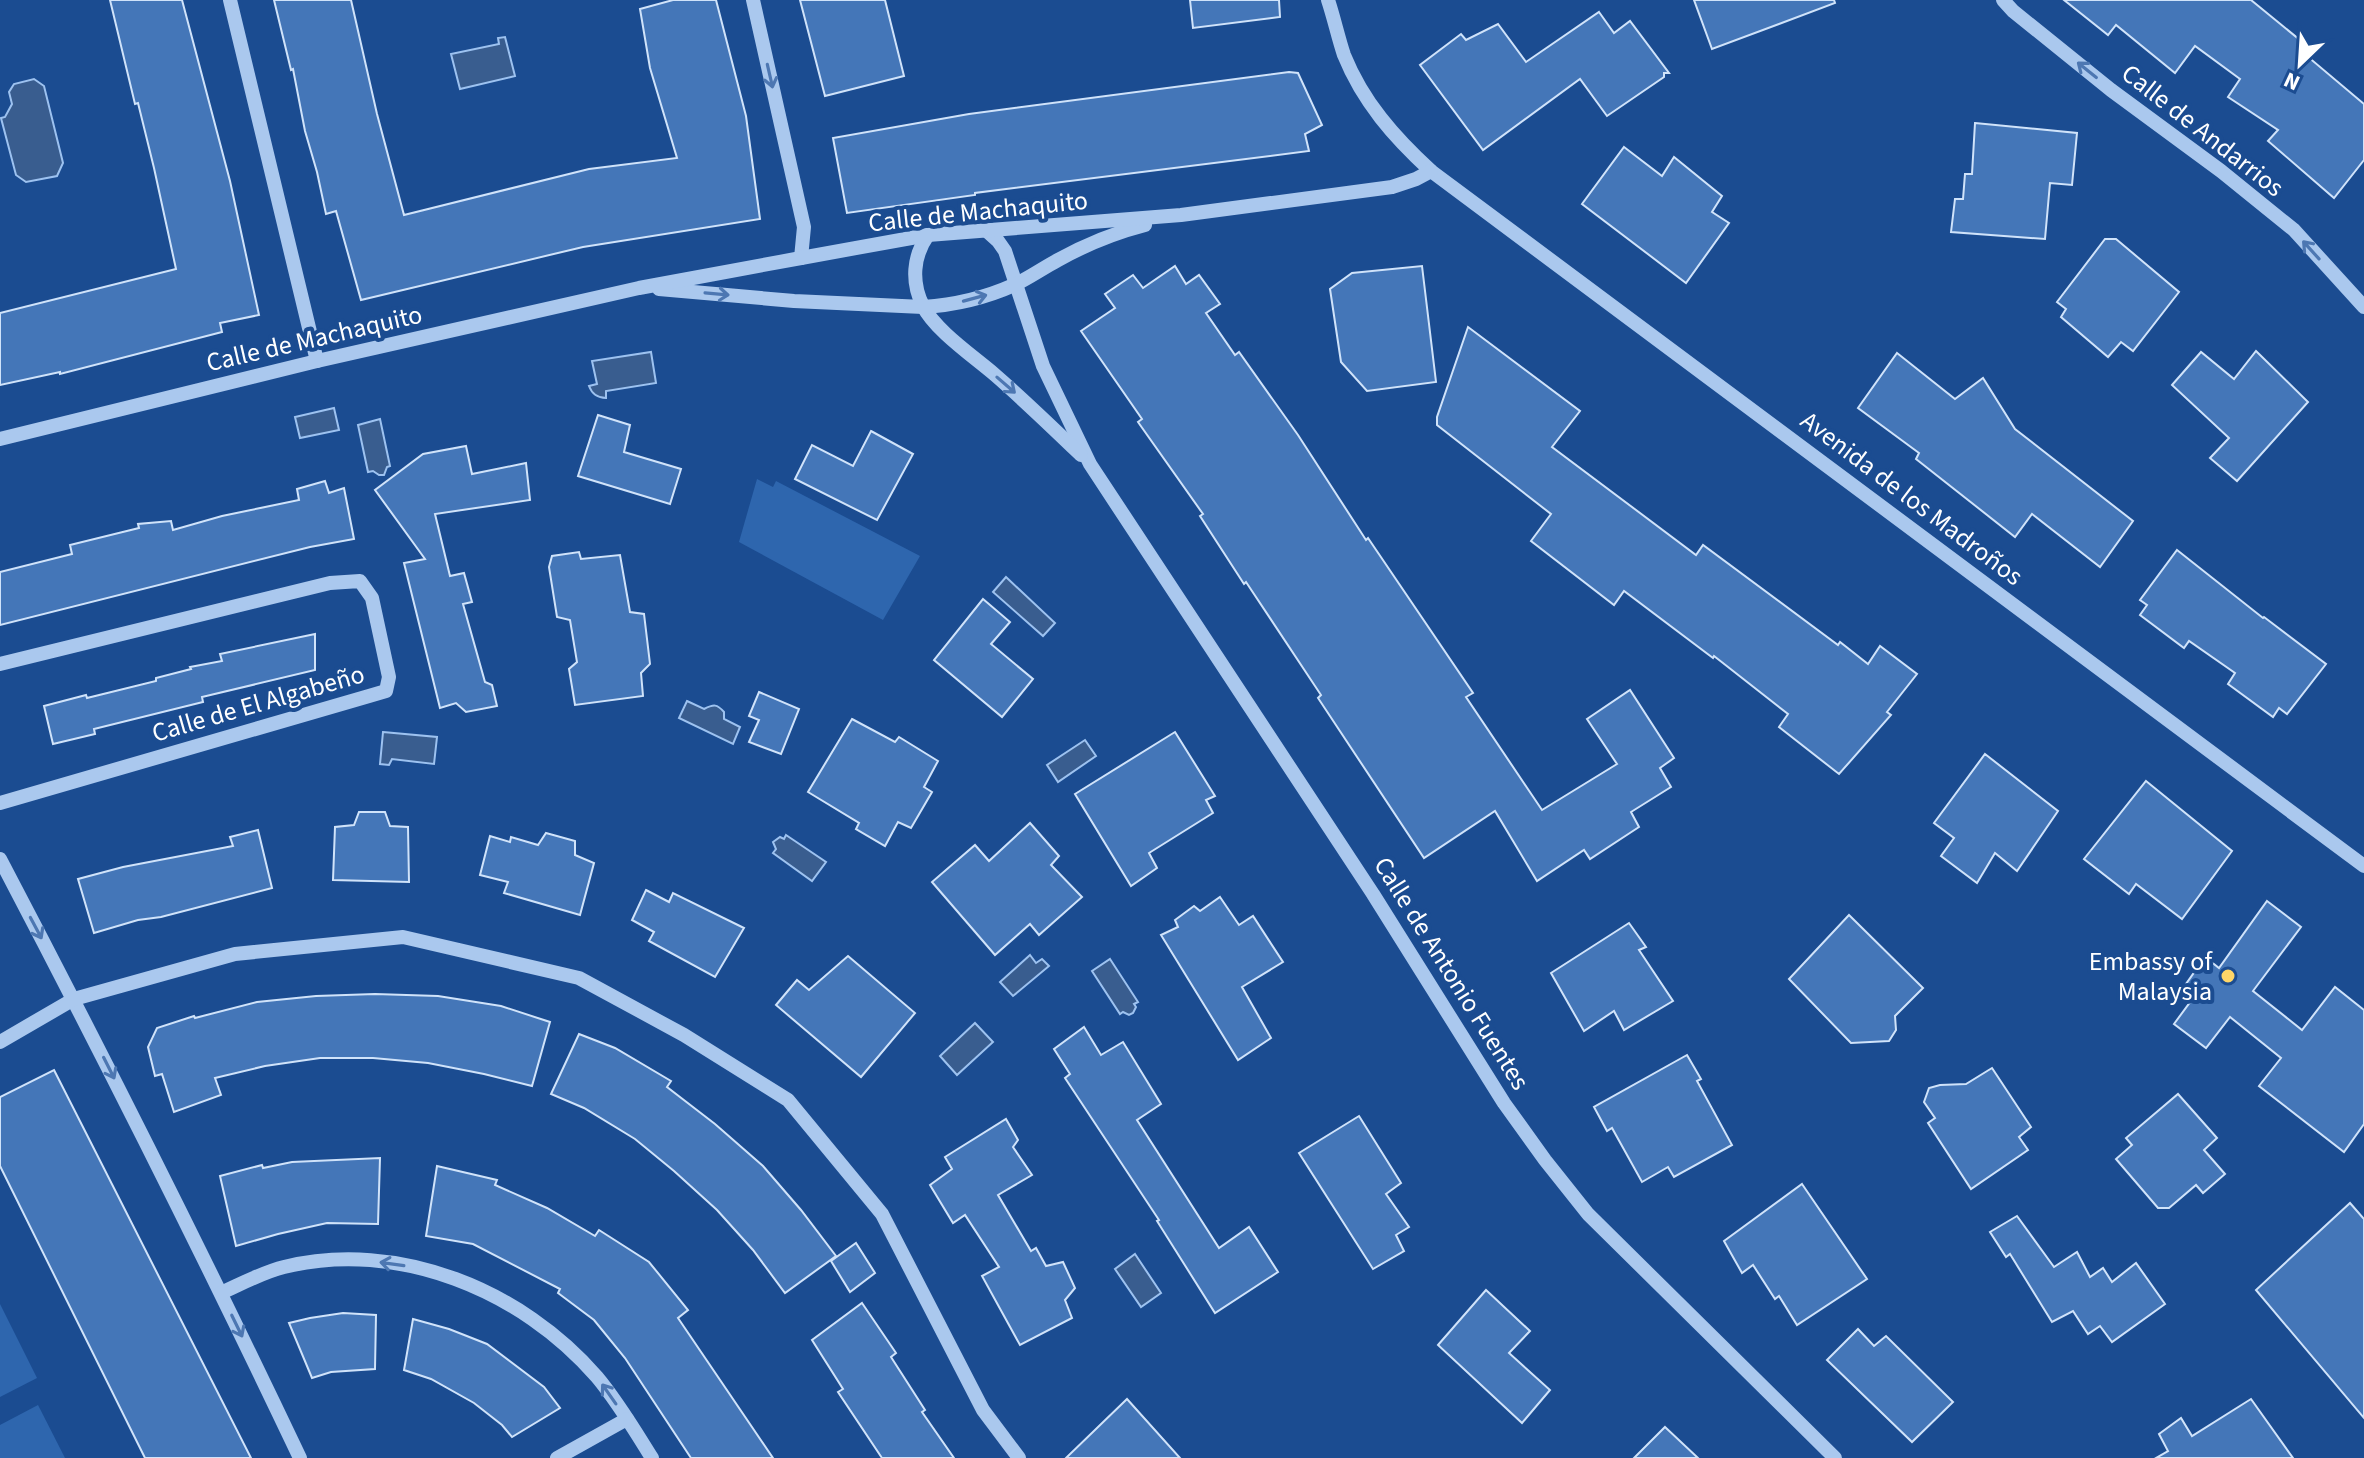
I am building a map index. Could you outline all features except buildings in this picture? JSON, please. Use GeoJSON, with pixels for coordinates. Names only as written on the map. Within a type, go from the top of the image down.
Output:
{"type":"FeatureCollection","features":[{"type":"Feature","properties":{"kind":"street"},"geometry":{"type":"LineString","coordinates":[[230,0],[317,361]]}},
{"type":"Feature","properties":{"kind":"street"},"geometry":{"type":"LineString","coordinates":[[753,0],[804,227],[801,258]]}},
{"type":"Feature","properties":{"kind":"street","name":"Avenida de los Madroños"},"geometry":{"type":"LineString","coordinates":[[1328,0],[1344,54],[1369,103],[1390,132],[1431,171],[2364,866]]}},
{"type":"Feature","properties":{"kind":"street","name":"Calle de Andarrios"},"geometry":{"type":"LineString","coordinates":[[2003,0],[2111,90],[2221,171],[2294,230],[2364,307]]}},
{"type":"Feature","properties":{"kind":"street","name":"Calle de Machaquito"},"geometry":{"type":"LineString","coordinates":[[0,439],[317,361],[639,288],[928,235],[1181,215],[1392,187],[1431,171]]}},
{"type":"Feature","properties":{"kind":"street","name":"Calle de Machaquito"},"geometry":{"type":"LineString","coordinates":[[639,288],[794,301],[943,306],[980,298],[1017,284],[1060,258],[1115,233],[1181,215]]}},
{"type":"Feature","properties":{"kind":"street","name":"Calle de Antonio Fuentes"},"geometry":{"type":"LineString","coordinates":[[988,232],[1005,251],[1043,366],[1090,464],[1373,894],[1504,1103],[1588,1214],[1835,1458]]}},
{"type":"Feature","properties":{"kind":"street"},"geometry":{"type":"LineString","coordinates":[[923,307],[915,263],[918,248],[928,235]]}},
{"type":"Feature","properties":{"kind":"street","name":"Calle de Antonio Fuentes"},"geometry":{"type":"LineString","coordinates":[[923,307],[938,326],[1036,411],[1090,464]]}},
{"type":"Feature","properties":{"kind":"street","name":"Calle de El Algabeño"},"geometry":{"type":"LineString","coordinates":[[0,664],[330,583],[360,581],[372,598],[389,677],[386,691],[0,803]]}},
{"type":"Feature","properties":{"kind":"street"},"geometry":{"type":"LineString","coordinates":[[0,859],[74,999],[300,1458]]}},
{"type":"Feature","properties":{"kind":"street"},"geometry":{"type":"LineString","coordinates":[[0,1042],[74,999],[235,954],[403,937],[579,978],[684,1035],[788,1100],[882,1214],[983,1410],[1019,1458]]}},
{"type":"Feature","properties":{"kind":"street"},"geometry":{"type":"LineString","coordinates":[[221,1293],[281,1268],[326,1260],[371,1261],[428,1269],[471,1284],[510,1303],[561,1341],[597,1378],[652,1458]]}},
{"type":"Feature","properties":{"kind":"street"},"geometry":{"type":"LineString","coordinates":[[557,1458],[627,1419]]}},
{"type":"Feature","properties":{"kind":"shaded area"},"geometry":{"type":"Polygon","coordinates":[[[505,37],[515,76],[460,89],[451,54],[499,44],[498,38],[505,37]]]}},
{"type":"Feature","properties":{"kind":"shaded area"},"geometry":{"type":"Polygon","coordinates":[[[34,79],[44,86],[63,163],[57,176],[26,182],[16,175],[1,118],[5,117],[12,104],[9,92],[14,84],[34,79]]]}},
{"type":"Feature","properties":{"kind":"shaded area"},"geometry":{"type":"Polygon","coordinates":[[[651,352],[656,383],[606,391],[606,398],[592,391],[589,386],[597,384],[592,361],[651,352]]]}},
{"type":"Feature","properties":{"kind":"shaded area"},"geometry":{"type":"Polygon","coordinates":[[[334,408],[339,430],[300,438],[295,417],[334,408]]]}},
{"type":"Feature","properties":{"kind":"shaded area"},"geometry":{"type":"Polygon","coordinates":[[[380,419],[390,466],[384,475],[368,472],[358,425],[380,419]]]}},
{"type":"Feature","properties":{"kind":"shaded area"},"geometry":{"type":"Polygon","coordinates":[[[757,479],[773,487],[776,481],[920,556],[883,620],[739,542],[757,479]]]}},
{"type":"Feature","properties":{"kind":"shaded area"},"geometry":{"type":"Polygon","coordinates":[[[1006,577],[1055,623],[1043,636],[993,592],[1006,577]]]}},
{"type":"Feature","properties":{"kind":"shaded area"},"geometry":{"type":"Polygon","coordinates":[[[687,701],[704,709],[715,706],[722,709],[724,719],[740,727],[733,744],[679,718],[687,701]]]}},
{"type":"Feature","properties":{"kind":"shaded area"},"geometry":{"type":"Polygon","coordinates":[[[383,732],[437,737],[434,764],[392,759],[389,765],[380,764],[383,732]]]}},
{"type":"Feature","properties":{"kind":"shaded area"},"geometry":{"type":"Polygon","coordinates":[[[1085,740],[1096,756],[1058,782],[1047,765],[1085,740]]]}},
{"type":"Feature","properties":{"kind":"shaded area"},"geometry":{"type":"Polygon","coordinates":[[[786,835],[826,862],[812,881],[773,853],[776,849],[773,842],[780,837],[784,839],[786,835]]]}},
{"type":"Feature","properties":{"kind":"shaded area"},"geometry":{"type":"Polygon","coordinates":[[[1030,955],[1036,963],[1042,959],[1049,966],[1013,996],[1000,982],[1030,955]]]}},
{"type":"Feature","properties":{"kind":"shaded area"},"geometry":{"type":"Polygon","coordinates":[[[1110,959],[1138,1002],[1129,1015],[1120,1014],[1092,971],[1110,959]]]}},
{"type":"Feature","properties":{"kind":"shaded area"},"geometry":{"type":"Polygon","coordinates":[[[975,1023],[993,1042],[957,1075],[940,1056],[975,1023]]]}},
{"type":"Feature","properties":{"kind":"shaded area"},"geometry":{"type":"Polygon","coordinates":[[[1135,1254],[1161,1293],[1141,1307],[1115,1269],[1135,1254]]]}},
{"type":"Feature","properties":{"kind":"shaded area"},"geometry":{"type":"Polygon","coordinates":[[[0,1304],[37,1378],[0,1397],[0,1304]]]}},
{"type":"Feature","properties":{"kind":"shaded area"},"geometry":{"type":"Polygon","coordinates":[[[38,1405],[65,1458],[0,1458],[0,1425],[38,1405]]]}},
{"type":"Feature","properties":{"kind":"place","name":"Embassy of Malaysia"},"geometry":{"type":"Point","coordinates":[2228,976]}}]}
